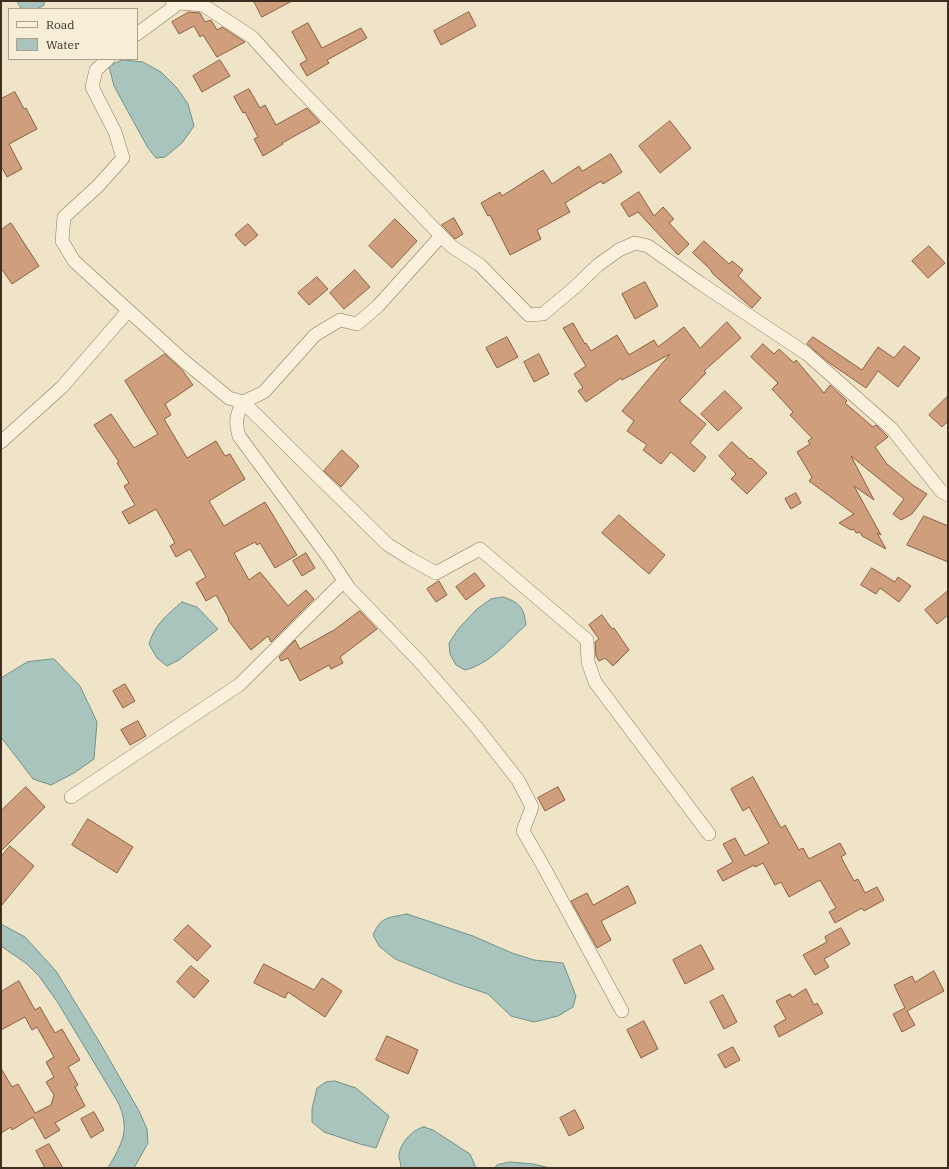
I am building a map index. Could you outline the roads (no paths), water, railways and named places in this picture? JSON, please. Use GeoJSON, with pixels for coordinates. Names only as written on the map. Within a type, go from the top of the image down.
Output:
{"type":"FeatureCollection","features":[{"type":"Feature","properties":{"kind":"street"},"geometry":{"type":"LineString","coordinates":[[138,33],[175,2],[203,4],[252,37],[289,78],[450,246],[480,264],[529,315],[543,314],[574,288],[598,265],[619,250],[635,243],[648,246],[700,283],[807,354],[892,429],[941,491],[948,495]]}},
{"type":"Feature","properties":{"kind":"street"},"geometry":{"type":"LineString","coordinates":[[107,60],[96,70],[92,87],[115,132],[123,158],[98,186],[64,217],[62,241],[74,261],[184,361],[229,398],[243,402],[387,544],[409,558],[436,572],[480,549],[587,640],[588,662],[595,682],[709,834]]}},
{"type":"Feature","properties":{"kind":"street"},"geometry":{"type":"LineString","coordinates":[[442,236],[378,306],[357,324],[340,320],[315,335],[264,392],[243,402],[238,412],[236,423],[239,436],[329,558],[344,581],[364,605],[420,662],[474,724],[518,780],[532,807],[523,831],[542,862],[622,1011]]}},
{"type":"Feature","properties":{"kind":"street"},"geometry":{"type":"LineString","coordinates":[[1,442],[62,388],[128,311]]}},
{"type":"Feature","properties":{"kind":"street"},"geometry":{"type":"LineString","coordinates":[[71,797],[239,685],[344,581]]}},
{"type":"Feature","properties":{"kind":"water"},"geometry":{"type":"Polygon","coordinates":[[[17,1],[44,1],[44,5],[38,8],[21,8],[17,1]]]}},
{"type":"Feature","properties":{"kind":"water"},"geometry":{"type":"Polygon","coordinates":[[[123,60],[143,62],[161,72],[177,88],[188,104],[194,126],[182,143],[165,157],[156,158],[148,148],[114,86],[109,66],[123,60]]]}},
{"type":"Feature","properties":{"kind":"water"},"geometry":{"type":"Polygon","coordinates":[[[503,597],[517,603],[520,606],[524,614],[526,625],[483,663],[465,670],[456,665],[450,654],[449,643],[459,628],[477,609],[491,599],[503,597]]]}},
{"type":"Feature","properties":{"kind":"water"},"geometry":{"type":"Polygon","coordinates":[[[182,602],[197,607],[218,629],[179,660],[167,666],[157,658],[149,644],[158,625],[182,602]]]}},
{"type":"Feature","properties":{"kind":"water"},"geometry":{"type":"Polygon","coordinates":[[[54,659],[80,686],[97,722],[94,759],[74,773],[51,785],[33,779],[1,737],[1,678],[27,662],[54,659]]]}},
{"type":"Feature","properties":{"kind":"water"},"geometry":{"type":"Polygon","coordinates":[[[407,914],[473,936],[512,953],[534,960],[563,963],[576,996],[573,1007],[558,1016],[534,1022],[511,1016],[488,994],[455,983],[395,959],[379,946],[373,935],[382,921],[390,917],[407,914]]]}},
{"type":"Feature","properties":{"kind":"water"},"geometry":{"type":"Polygon","coordinates":[[[1,924],[25,937],[56,971],[139,1111],[147,1129],[148,1143],[134,1168],[108,1168],[121,1144],[123,1137],[124,1122],[119,1104],[58,1003],[39,976],[27,964],[1,946],[1,924]]]}},
{"type":"Feature","properties":{"kind":"water"},"geometry":{"type":"Polygon","coordinates":[[[335,1081],[356,1088],[389,1116],[376,1148],[324,1132],[312,1122],[312,1109],[317,1088],[326,1082],[335,1081]]]}},
{"type":"Feature","properties":{"kind":"water"},"geometry":{"type":"Polygon","coordinates":[[[424,1127],[433,1130],[470,1154],[476,1168],[401,1168],[399,1153],[403,1143],[411,1134],[419,1128],[424,1127]]]}},
{"type":"Feature","properties":{"kind":"water"},"geometry":{"type":"Polygon","coordinates":[[[510,1162],[533,1164],[550,1168],[494,1168],[497,1165],[510,1162]]]}}]}
